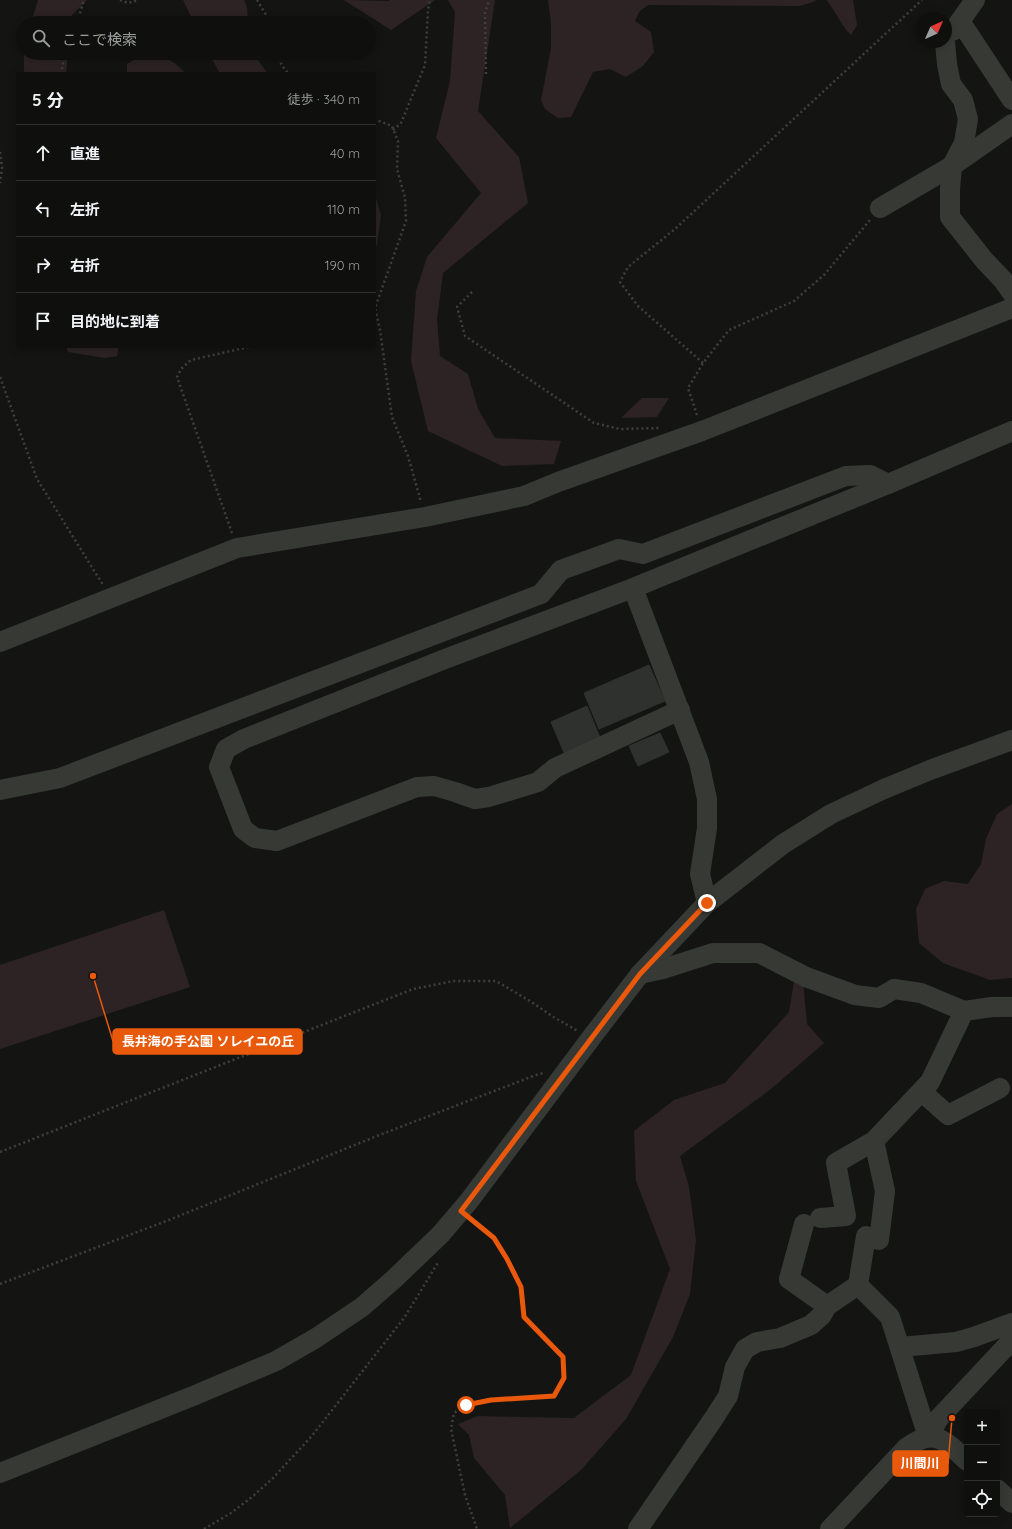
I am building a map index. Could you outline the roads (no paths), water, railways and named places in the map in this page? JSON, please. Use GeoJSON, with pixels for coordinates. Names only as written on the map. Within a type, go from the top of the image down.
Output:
{"type":"FeatureCollection","features":[{"type":"Feature","properties":{"kind":"street"},"geometry":{"type":"LineString","coordinates":[[952,32],[975,0]]}},
{"type":"Feature","properties":{"kind":"street"},"geometry":{"type":"LineString","coordinates":[[960,20],[1012,100]]}},
{"type":"Feature","properties":{"kind":"street"},"geometry":{"type":"LineString","coordinates":[[946,48],[947,64],[951,84],[963,100],[968,119],[964,143],[952,166],[950,217],[984,260],[1003,280],[1012,293]]}},
{"type":"Feature","properties":{"kind":"street"},"geometry":{"type":"LineString","coordinates":[[880,208],[952,166],[1012,124]]}},
{"type":"Feature","properties":{"kind":"street"},"geometry":{"type":"LineString","coordinates":[[0,642],[237,548],[425,517],[524,496],[558,482],[702,431],[1012,308]]}},
{"type":"Feature","properties":{"kind":"street"},"geometry":{"type":"LineString","coordinates":[[680,710],[555,768],[538,782],[489,797],[475,799],[434,786],[417,787],[277,841],[255,838],[243,829],[219,766],[226,750],[244,739],[438,662],[633,588],[888,484],[1012,431]]}},
{"type":"Feature","properties":{"kind":"street"},"geometry":{"type":"LineString","coordinates":[[0,790],[60,778],[541,594],[560,570],[620,549],[643,554],[846,476],[870,475],[888,484]]}},
{"type":"Feature","properties":{"kind":"street"},"geometry":{"type":"LineString","coordinates":[[633,588],[699,762],[707,799],[707,828],[700,874],[707,903]]}},
{"type":"Feature","properties":{"kind":"street"},"geometry":{"type":"LineString","coordinates":[[0,1473],[276,1361],[303,1346],[362,1307],[393,1280],[441,1234],[461,1211],[590,1038],[640,974],[707,903],[783,844],[831,814],[904,781],[1012,740]]}},
{"type":"Feature","properties":{"kind":"street"},"geometry":{"type":"LineString","coordinates":[[640,974],[663,969],[713,953],[759,953],[806,977],[855,995],[879,998],[894,989],[921,993],[964,1012],[992,1007],[1012,1006]]}},
{"type":"Feature","properties":{"kind":"street"},"geometry":{"type":"LineString","coordinates":[[827,1306],[789,1279],[812,1221],[846,1216],[836,1163],[874,1141],[922,1092],[930,1082],[964,1012]]}},
{"type":"Feature","properties":{"kind":"street"},"geometry":{"type":"LineString","coordinates":[[922,1092],[948,1115],[1000,1088]]}},
{"type":"Feature","properties":{"kind":"street"},"geometry":{"type":"LineString","coordinates":[[638,1529],[728,1396],[735,1367],[745,1350],[757,1342],[780,1338],[810,1325],[822,1315],[827,1306],[858,1284],[866,1236],[879,1240],[886,1191],[874,1141]]}},
{"type":"Feature","properties":{"kind":"street"},"geometry":{"type":"LineString","coordinates":[[858,1284],[890,1316],[928,1437]]}},
{"type":"Feature","properties":{"kind":"street"},"geometry":{"type":"LineString","coordinates":[[900,1347],[956,1342],[1012,1323]]}},
{"type":"Feature","properties":{"kind":"street"},"geometry":{"type":"LineString","coordinates":[[928,1437],[939,1418],[1012,1340]]}},
{"type":"Feature","properties":{"kind":"street"},"geometry":{"type":"LineString","coordinates":[[830,1529],[906,1448],[914,1442],[928,1437],[937,1438],[946,1442],[964,1458]]}},
{"type":"Feature","properties":{"kind":"street"},"geometry":{"type":"LineString","coordinates":[[1000,1492],[1012,1503]]}},
{"type":"Feature","properties":{"kind":"place","name":"長井海の手公園 ソレイユの丘"},"geometry":{"type":"Point","coordinates":[93,976]}},
{"type":"Feature","properties":{"kind":"place","name":"川間川"},"geometry":{"type":"Point","coordinates":[952,1418]}}]}
